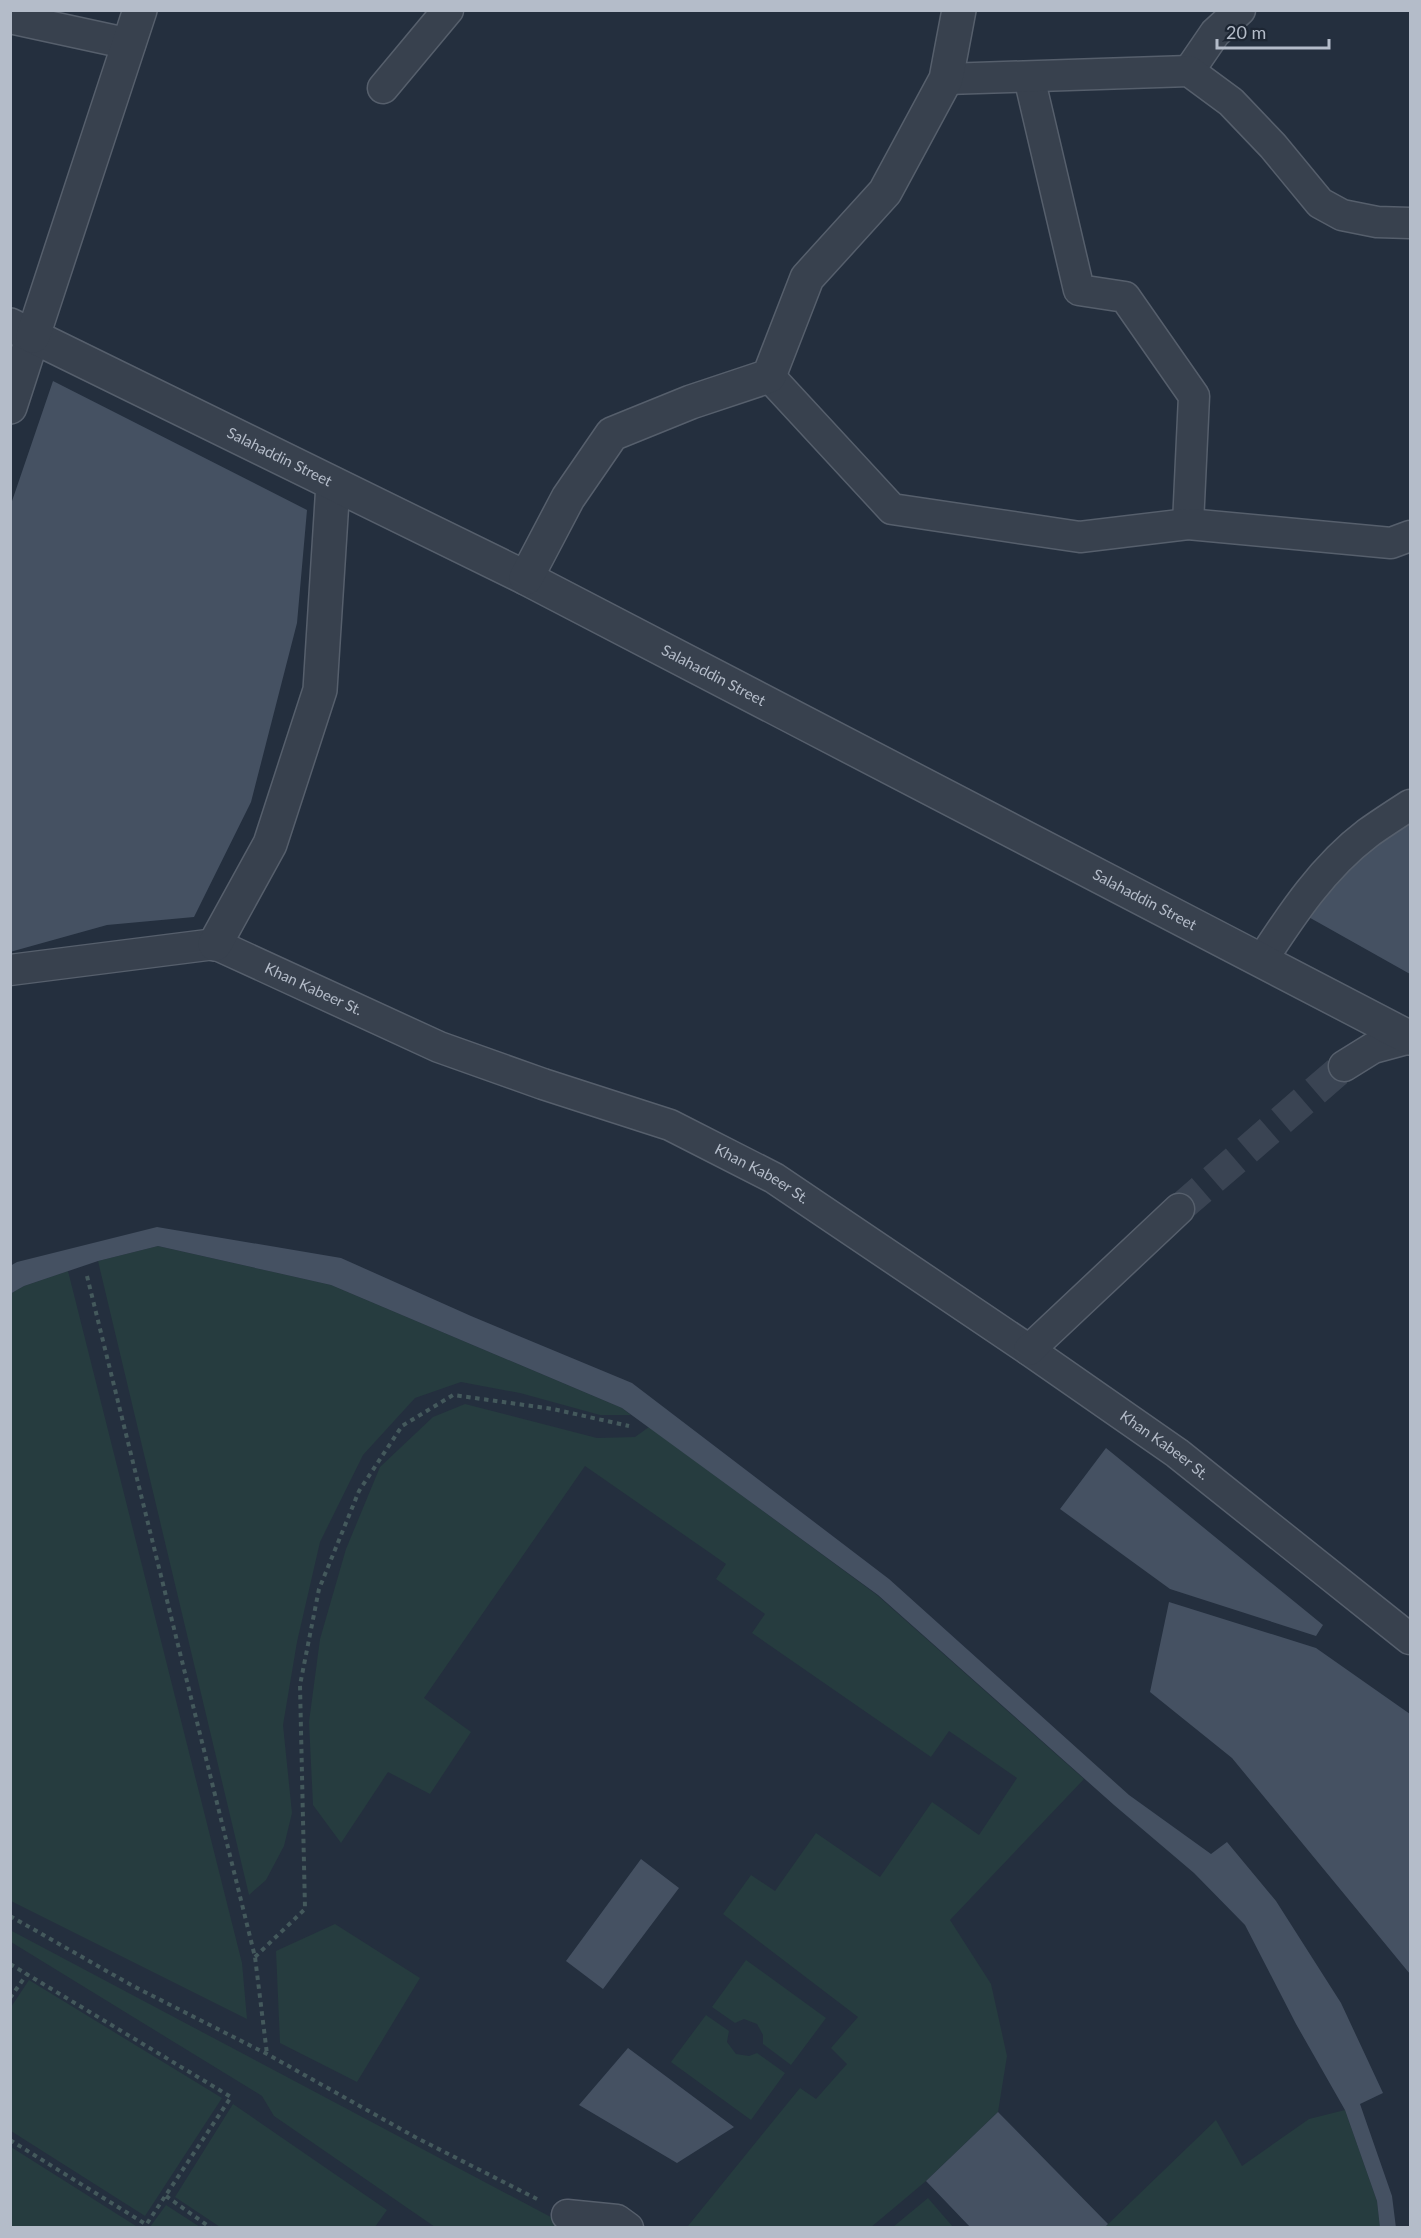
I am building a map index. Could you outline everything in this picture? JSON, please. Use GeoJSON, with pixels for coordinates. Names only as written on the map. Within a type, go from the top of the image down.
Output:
{"type":"FeatureCollection","features":[{"type":"Feature","properties":{"kind":"street"},"geometry":{"type":"LineString","coordinates":[[10,407],[22,330],[130,44],[140,10]]}},
{"type":"Feature","properties":{"kind":"street"},"geometry":{"type":"LineString","coordinates":[[383,88],[448,10]]}},
{"type":"Feature","properties":{"kind":"street"},"geometry":{"type":"LineString","coordinates":[[769,376],[807,278],[885,192],[946,79],[959,10]]}},
{"type":"Feature","properties":{"kind":"street"},"geometry":{"type":"LineString","coordinates":[[1189,71],[1215,33],[1240,10]]}},
{"type":"Feature","properties":{"kind":"street"},"geometry":{"type":"LineString","coordinates":[[10,18],[130,44]]}},
{"type":"Feature","properties":{"kind":"street"},"geometry":{"type":"LineString","coordinates":[[946,79],[1189,71],[1231,102],[1273,146],[1320,203],[1342,215],[1377,222],[1410,223]]}},
{"type":"Feature","properties":{"kind":"street"},"geometry":{"type":"LineString","coordinates":[[1029,77],[1079,290],[1125,297],[1194,396],[1188,524]]}},
{"type":"Feature","properties":{"kind":"street","name":"Salahaddin Street"},"geometry":{"type":"LineString","coordinates":[[22,330],[526,578],[1410,1038]]}},
{"type":"Feature","properties":{"kind":"street"},"geometry":{"type":"LineString","coordinates":[[769,376],[892,509],[1080,537],[1188,524],[1391,543],[1410,536]]}},
{"type":"Feature","properties":{"kind":"street"},"geometry":{"type":"LineString","coordinates":[[526,578],[568,498],[612,434],[690,402],[769,376]]}},
{"type":"Feature","properties":{"kind":"street"},"geometry":{"type":"LineString","coordinates":[[10,970],[215,944],[270,844],[320,690],[333,484]]}},
{"type":"Feature","properties":{"kind":"street"},"geometry":{"type":"LineString","coordinates":[[1262,960],[1305,897],[1330,868],[1367,834],[1410,805]]}},
{"type":"Feature","properties":{"kind":"street","name":"Khan Kabeer St."},"geometry":{"type":"LineString","coordinates":[[215,944],[439,1047],[670,1125],[774,1178],[1029,1350],[1177,1454],[1410,1639]]}},
{"type":"Feature","properties":{"kind":"street"},"geometry":{"type":"LineString","coordinates":[[1344,1066],[1373,1048],[1410,1038]]}},
{"type":"Feature","properties":{"kind":"street"},"geometry":{"type":"LineString","coordinates":[[1029,1350],[1179,1209]]}},
{"type":"Feature","properties":{"kind":"street"},"geometry":{"type":"LineString","coordinates":[[567,2215],[617,2220],[628,2228]]}},
{"type":"Feature","properties":{"kind":"path"},"geometry":{"type":"LineString","coordinates":[[87,1275],[255,1957],[267,2054]]}},
{"type":"Feature","properties":{"kind":"path"},"geometry":{"type":"LineString","coordinates":[[255,1957],[305,1909],[300,1685],[319,1588],[359,1491],[402,1426],[453,1395],[553,1409],[630,1426]]}},
{"type":"Feature","properties":{"kind":"path"},"geometry":{"type":"LineString","coordinates":[[10,1916],[134,1986],[267,2054],[414,2137],[567,2215]]}},
{"type":"Feature","properties":{"kind":"path"},"geometry":{"type":"LineString","coordinates":[[10,1964],[231,2097],[146,2226],[10,2140]]}},
{"type":"Feature","properties":{"kind":"path"},"geometry":{"type":"LineString","coordinates":[[10,1998],[27,1973]]}},
{"type":"Feature","properties":{"kind":"path"},"geometry":{"type":"LineString","coordinates":[[166,2196],[211,2228]]}},
{"type":"Feature","properties":{"kind":"green space"},"geometry":{"type":"Polygon","coordinates":[[[158,1246],[331,1285],[622,1408],[631,1415],[600,1415],[520,1393],[461,1382],[415,1398],[363,1455],[320,1542],[297,1642],[283,1725],[292,1813],[284,1846],[266,1880],[249,1895],[98,1261],[158,1246]]]}},
{"type":"Feature","properties":{"kind":"green space"},"geometry":{"type":"Polygon","coordinates":[[[68,1271],[242,1963],[247,2019],[11,1901],[10,1294],[24,1286],[68,1271]]]}},
{"type":"Feature","properties":{"kind":"green space"},"geometry":{"type":"Polygon","coordinates":[[[465,1404],[597,1438],[635,1437],[649,1427],[877,1595],[1084,1779],[950,1920],[991,1984],[1007,2056],[998,2112],[926,2181],[870,2228],[688,2226],[800,2088],[816,2099],[847,2064],[831,2048],[858,2017],[723,1914],[751,1875],[775,1891],[816,1833],[880,1877],[932,1802],[979,1835],[1017,1778],[949,1731],[931,1757],[752,1633],[765,1614],[716,1579],[726,1564],[585,1466],[424,1698],[471,1732],[430,1794],[388,1772],[341,1843],[313,1805],[309,1722],[320,1639],[346,1549],[380,1467],[433,1417],[465,1404]]]}},
{"type":"Feature","properties":{"kind":"green space"},"geometry":{"type":"Polygon","coordinates":[[[335,1924],[420,1978],[357,2082],[280,2043],[276,1951],[335,1924]]]}},
{"type":"Feature","properties":{"kind":"green space"},"geometry":{"type":"Polygon","coordinates":[[[10,1930],[562,2223],[584,2227],[435,2227],[274,2116],[262,2096],[11,1942],[10,1930]]]}},
{"type":"Feature","properties":{"kind":"green space"},"geometry":{"type":"Polygon","coordinates":[[[746,1960],[826,2018],[791,2065],[763,2044],[763,2035],[757,2024],[744,2019],[735,2023],[712,2007],[746,1960]]]}},
{"type":"Feature","properties":{"kind":"green space"},"geometry":{"type":"Polygon","coordinates":[[[29,1980],[222,2098],[145,2216],[11,2131],[11,2007],[29,1980]]]}},
{"type":"Feature","properties":{"kind":"green space"},"geometry":{"type":"Polygon","coordinates":[[[706,2015],[729,2031],[727,2042],[736,2054],[749,2056],[757,2053],[785,2073],[751,2120],[671,2062],[706,2015]]]}},
{"type":"Feature","properties":{"kind":"green space"},"geometry":{"type":"Polygon","coordinates":[[[233,2104],[387,2210],[375,2227],[220,2227],[175,2197],[233,2104]]]}},
{"type":"Feature","properties":{"kind":"green space"},"geometry":{"type":"Polygon","coordinates":[[[1345,2110],[1377,2201],[1380,2227],[1104,2228],[1216,2120],[1242,2166],[1309,2119],[1345,2110]]]}},
{"type":"Feature","properties":{"kind":"green space"},"geometry":{"type":"Polygon","coordinates":[[[10,2147],[136,2226],[135,2228],[11,2227],[10,2147]]]}},
{"type":"Feature","properties":{"kind":"green space"},"geometry":{"type":"Polygon","coordinates":[[[928,2198],[953,2227],[893,2227],[928,2198]]]}},
{"type":"Feature","properties":{"kind":"green space"},"geometry":{"type":"Polygon","coordinates":[[[166,2205],[200,2227],[150,2227],[166,2205]]]}},
{"type":"Feature","properties":{"kind":"building"},"geometry":{"type":"Polygon","coordinates":[[[53,381],[307,510],[297,623],[251,802],[194,917],[107,925],[10,952],[10,507],[53,381]]]}},
{"type":"Feature","properties":{"kind":"building"},"geometry":{"type":"Polygon","coordinates":[[[1410,813],[1410,974],[1305,915],[1315,897],[1410,813]]]}},
{"type":"Feature","properties":{"kind":"building"},"geometry":{"type":"Polygon","coordinates":[[[157,1227],[341,1258],[471,1316],[632,1383],[889,1579],[1129,1795],[1211,1854],[1227,1842],[1276,1901],[1341,2003],[1383,2093],[1360,2104],[1392,2196],[1396,2228],[1380,2228],[1377,2201],[1345,2110],[1296,2024],[1245,1925],[1194,1873],[878,1595],[622,1408],[331,1285],[158,1246],[98,1261],[24,1286],[10,1294],[10,1266],[17,1262],[157,1227]]]}},
{"type":"Feature","properties":{"kind":"building"},"geometry":{"type":"Polygon","coordinates":[[[1106,1448],[1323,1625],[1316,1636],[1170,1589],[1060,1509],[1106,1448]]]}},
{"type":"Feature","properties":{"kind":"building"},"geometry":{"type":"Polygon","coordinates":[[[1169,1602],[1316,1648],[1410,1714],[1410,1974],[1232,1758],[1150,1692],[1169,1602]]]}},
{"type":"Feature","properties":{"kind":"building"},"geometry":{"type":"Polygon","coordinates":[[[641,1859],[679,1888],[603,1989],[566,1961],[641,1859]]]}},
{"type":"Feature","properties":{"kind":"building"},"geometry":{"type":"Polygon","coordinates":[[[628,2048],[734,2127],[677,2163],[579,2105],[628,2048]]]}},
{"type":"Feature","properties":{"kind":"building"},"geometry":{"type":"Polygon","coordinates":[[[998,2112],[1108,2224],[1104,2228],[971,2228],[926,2181],[998,2112]]]}},
{"type":"Feature","properties":{"kind":"tunnel"},"geometry":{"type":"LineString","coordinates":[[1179,1209],[1344,1066]]}}]}
